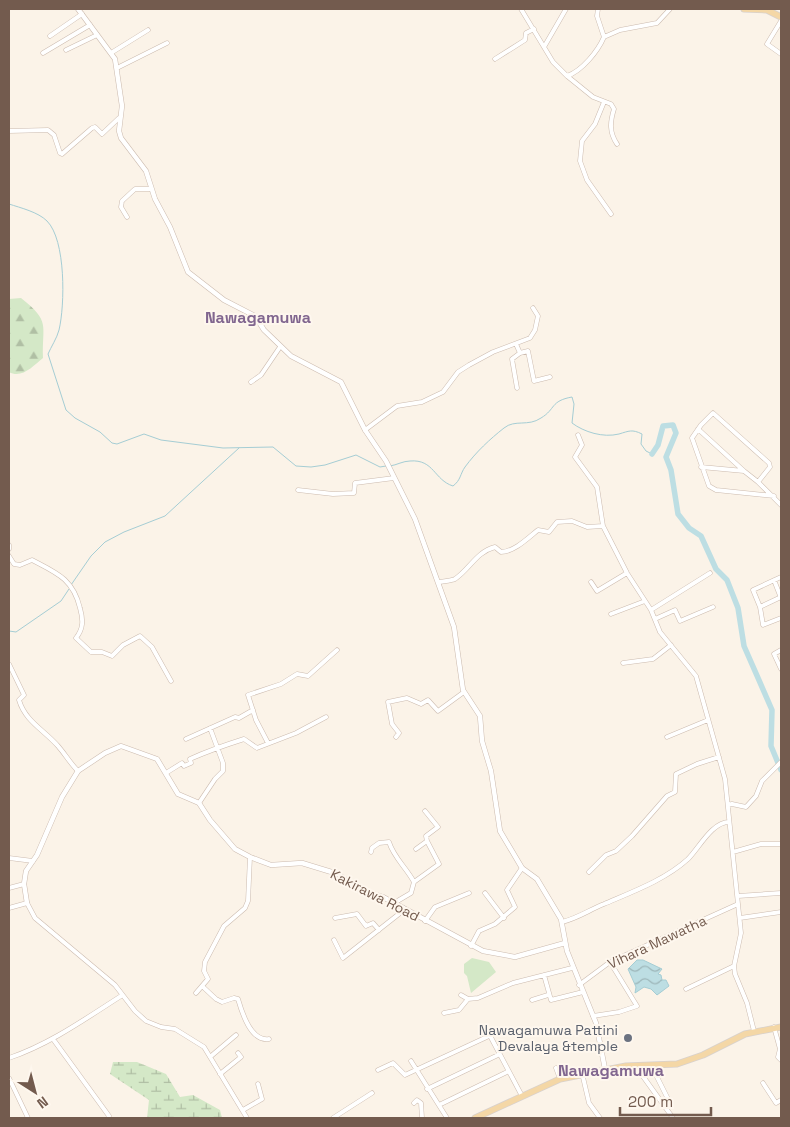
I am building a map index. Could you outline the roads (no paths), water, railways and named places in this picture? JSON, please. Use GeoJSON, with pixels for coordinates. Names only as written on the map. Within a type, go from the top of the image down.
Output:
{"type":"FeatureCollection","features":[{"type":"Feature","properties":{"kind":"main road"},"geometry":{"type":"LineString","coordinates":[[744,9],[767,10],[781,17]]}},
{"type":"Feature","properties":{"kind":"main road"},"geometry":{"type":"LineString","coordinates":[[475,1118],[560,1079],[639,1065],[678,1064],[754,1031],[778,1027]]}},
{"type":"Feature","properties":{"kind":"street"},"geometry":{"type":"LineString","coordinates":[[78,9],[111,54],[117,68],[122,106],[118,126],[121,138],[146,171],[160,211],[170,227],[188,272],[224,300],[255,316],[280,347],[291,356],[341,382],[365,430],[386,461],[421,533],[454,627],[464,692],[480,716],[482,741],[491,771],[500,831],[522,868],[537,879],[562,922],[564,943],[572,968],[593,1016],[605,1070]]}},
{"type":"Feature","properties":{"kind":"street"},"geometry":{"type":"LineString","coordinates":[[521,9],[553,62],[593,97],[610,104],[614,109],[610,127],[616,144]]}},
{"type":"Feature","properties":{"kind":"street"},"geometry":{"type":"LineString","coordinates":[[544,47],[566,9]]}},
{"type":"Feature","properties":{"kind":"street"},"geometry":{"type":"LineString","coordinates":[[567,76],[573,74],[600,48],[604,36],[597,19],[598,9]]}},
{"type":"Feature","properties":{"kind":"street"},"geometry":{"type":"LineString","coordinates":[[604,36],[620,30],[657,23],[670,9]]}},
{"type":"Feature","properties":{"kind":"street"},"geometry":{"type":"LineString","coordinates":[[50,36],[82,14]]}},
{"type":"Feature","properties":{"kind":"street"},"geometry":{"type":"LineString","coordinates":[[781,21],[767,44],[781,54]]}},
{"type":"Feature","properties":{"kind":"street"},"geometry":{"type":"LineString","coordinates":[[43,53],[90,25]]}},
{"type":"Feature","properties":{"kind":"street"},"geometry":{"type":"LineString","coordinates":[[495,59],[526,40],[526,33],[534,29]]}},
{"type":"Feature","properties":{"kind":"street"},"geometry":{"type":"LineString","coordinates":[[111,54],[148,30]]}},
{"type":"Feature","properties":{"kind":"street"},"geometry":{"type":"LineString","coordinates":[[66,50],[97,35]]}},
{"type":"Feature","properties":{"kind":"street"},"geometry":{"type":"LineString","coordinates":[[117,68],[167,44]]}},
{"type":"Feature","properties":{"kind":"street"},"geometry":{"type":"LineString","coordinates":[[604,102],[595,124],[582,141],[580,161],[587,180],[611,214]]}},
{"type":"Feature","properties":{"kind":"street"},"geometry":{"type":"LineString","coordinates":[[9,129],[48,130],[54,135],[62,154],[95,126],[102,134],[119,118]]}},
{"type":"Feature","properties":{"kind":"street"},"geometry":{"type":"LineString","coordinates":[[127,217],[121,207],[122,201],[136,189],[152,189]]}},
{"type":"Feature","properties":{"kind":"street"},"geometry":{"type":"LineString","coordinates":[[365,430],[397,406],[422,402],[444,392],[458,372],[493,352],[530,338],[535,330],[538,316],[533,308]]}},
{"type":"Feature","properties":{"kind":"street"},"geometry":{"type":"LineString","coordinates":[[516,344],[520,353]]}},
{"type":"Feature","properties":{"kind":"street"},"geometry":{"type":"LineString","coordinates":[[252,382],[261,374],[280,347]]}},
{"type":"Feature","properties":{"kind":"street"},"geometry":{"type":"LineString","coordinates":[[517,388],[512,359],[520,353],[528,351],[534,381],[550,377]]}},
{"type":"Feature","properties":{"kind":"street"},"geometry":{"type":"LineString","coordinates":[[758,482],[770,467],[769,463],[714,413],[692,438],[709,486],[716,490],[774,496]]}},
{"type":"Feature","properties":{"kind":"street"},"geometry":{"type":"LineString","coordinates":[[698,429],[774,496],[781,505]]}},
{"type":"Feature","properties":{"kind":"street"},"geometry":{"type":"LineString","coordinates":[[578,434],[582,445],[575,457],[598,487],[603,526],[627,573],[645,600],[663,637],[672,645],[696,676],[725,779],[740,918],[740,943],[734,966],[735,974],[747,1003],[754,1031]]}},
{"type":"Feature","properties":{"kind":"street"},"geometry":{"type":"LineString","coordinates":[[701,467],[744,471]]}},
{"type":"Feature","properties":{"kind":"street"},"geometry":{"type":"LineString","coordinates":[[298,490],[333,494],[354,493],[355,483],[394,478]]}},
{"type":"Feature","properties":{"kind":"street"},"geometry":{"type":"LineString","coordinates":[[439,582],[454,580],[478,554],[495,547],[501,552],[505,552],[522,543],[538,530],[549,532],[557,522],[576,522],[586,527],[603,526]]}},
{"type":"Feature","properties":{"kind":"street"},"geometry":{"type":"LineString","coordinates":[[9,556],[14,564],[20,565],[32,560],[61,575],[68,582],[74,589],[82,617],[82,626],[76,638],[92,652],[102,652],[112,656],[123,645],[140,636],[152,647],[171,681]]}},
{"type":"Feature","properties":{"kind":"street"},"geometry":{"type":"LineString","coordinates":[[591,582],[597,591],[627,573]]}},
{"type":"Feature","properties":{"kind":"street"},"geometry":{"type":"LineString","coordinates":[[650,610],[710,573]]}},
{"type":"Feature","properties":{"kind":"street"},"geometry":{"type":"LineString","coordinates":[[781,577],[752,590],[760,607],[763,625],[781,618]]}},
{"type":"Feature","properties":{"kind":"street"},"geometry":{"type":"LineString","coordinates":[[760,607],[781,597],[774,580]]}},
{"type":"Feature","properties":{"kind":"street"},"geometry":{"type":"LineString","coordinates":[[611,614],[645,600]]}},
{"type":"Feature","properties":{"kind":"street"},"geometry":{"type":"LineString","coordinates":[[655,619],[675,610],[680,621],[713,607]]}},
{"type":"Feature","properties":{"kind":"street"},"geometry":{"type":"LineString","coordinates":[[623,663],[653,659],[672,645]]}},
{"type":"Feature","properties":{"kind":"street"},"geometry":{"type":"LineString","coordinates":[[268,743],[248,695],[281,684],[297,674],[308,676],[337,650]]}},
{"type":"Feature","properties":{"kind":"street"},"geometry":{"type":"LineString","coordinates":[[781,650],[774,654],[781,669]]}},
{"type":"Feature","properties":{"kind":"street"},"geometry":{"type":"LineString","coordinates":[[9,664],[24,695],[19,700],[29,719],[59,746],[65,757],[78,770]]}},
{"type":"Feature","properties":{"kind":"street"},"geometry":{"type":"LineString","coordinates":[[396,737],[399,733],[392,724],[388,702],[407,698],[421,704],[428,700],[438,711],[464,692]]}},
{"type":"Feature","properties":{"kind":"street"},"geometry":{"type":"LineString","coordinates":[[186,739],[235,717],[240,718],[253,710]]}},
{"type":"Feature","properties":{"kind":"street"},"geometry":{"type":"LineString","coordinates":[[166,773],[182,763],[184,766],[191,763],[190,759],[214,749],[219,750],[244,739],[257,748],[296,733],[326,717]]}},
{"type":"Feature","properties":{"kind":"street"},"geometry":{"type":"LineString","coordinates":[[667,737],[708,720]]}},
{"type":"Feature","properties":{"kind":"street"},"geometry":{"type":"LineString","coordinates":[[199,803],[215,779],[223,771],[219,750],[210,728]]}},
{"type":"Feature","properties":{"kind":"street","name":"Kakirawa Road"},"geometry":{"type":"LineString","coordinates":[[24,884],[26,871],[33,861],[62,797],[78,770],[105,753],[121,746],[157,759],[178,794],[199,803],[210,820],[235,848],[250,856],[271,865],[302,863],[338,874],[356,888],[394,903],[470,946],[510,957],[564,943]]}},
{"type":"Feature","properties":{"kind":"street"},"geometry":{"type":"LineString","coordinates":[[589,872],[606,855],[616,851],[632,836],[667,796],[675,792],[676,774],[697,764],[719,757]]}},
{"type":"Feature","properties":{"kind":"street"},"geometry":{"type":"LineString","coordinates":[[728,805],[746,807],[750,804],[762,781],[779,764]]}},
{"type":"Feature","properties":{"kind":"street"},"geometry":{"type":"LineString","coordinates":[[394,903],[411,893],[414,882],[439,864],[426,836],[438,827],[425,811]]}},
{"type":"Feature","properties":{"kind":"street"},"geometry":{"type":"LineString","coordinates":[[562,922],[579,918],[602,905],[633,892],[670,871],[687,860],[721,824],[729,822]]}},
{"type":"Feature","properties":{"kind":"street"},"geometry":{"type":"LineString","coordinates":[[416,849],[427,841]]}},
{"type":"Feature","properties":{"kind":"street"},"geometry":{"type":"LineString","coordinates":[[371,852],[372,848],[379,843],[389,842],[393,856],[404,865],[414,882]]}},
{"type":"Feature","properties":{"kind":"street"},"geometry":{"type":"LineString","coordinates":[[733,852],[761,844],[781,844]]}},
{"type":"Feature","properties":{"kind":"street"},"geometry":{"type":"LineString","coordinates":[[196,993],[208,979],[204,971],[205,962],[224,926],[245,908],[248,902],[250,856]]}},
{"type":"Feature","properties":{"kind":"street"},"geometry":{"type":"LineString","coordinates":[[9,858],[33,861]]}},
{"type":"Feature","properties":{"kind":"street"},"geometry":{"type":"LineString","coordinates":[[470,946],[479,932],[504,918],[515,907],[507,890],[522,868]]}},
{"type":"Feature","properties":{"kind":"street"},"geometry":{"type":"LineString","coordinates":[[9,888],[24,884],[27,903],[35,918],[115,985],[121,996],[146,1021],[161,1027],[175,1029],[204,1047],[247,1118]]}},
{"type":"Feature","properties":{"kind":"street"},"geometry":{"type":"LineString","coordinates":[[425,921],[435,907],[469,892]]}},
{"type":"Feature","properties":{"kind":"street"},"geometry":{"type":"LineString","coordinates":[[485,893],[504,918]]}},
{"type":"Feature","properties":{"kind":"street"},"geometry":{"type":"LineString","coordinates":[[738,896],[781,893]]}},
{"type":"Feature","properties":{"kind":"street"},"geometry":{"type":"LineString","coordinates":[[9,908],[27,903]]}},
{"type":"Feature","properties":{"kind":"street","name":"Vihara Mawatha"},"geometry":{"type":"LineString","coordinates":[[579,985],[610,962],[738,904]]}},
{"type":"Feature","properties":{"kind":"street"},"geometry":{"type":"LineString","coordinates":[[334,940],[343,958],[404,910]]}},
{"type":"Feature","properties":{"kind":"street"},"geometry":{"type":"LineString","coordinates":[[740,918],[781,912]]}},
{"type":"Feature","properties":{"kind":"street"},"geometry":{"type":"LineString","coordinates":[[335,918],[357,914],[366,926],[373,923],[379,930]]}},
{"type":"Feature","properties":{"kind":"street"},"geometry":{"type":"LineString","coordinates":[[593,1016],[619,1012],[636,1006],[610,962]]}},
{"type":"Feature","properties":{"kind":"street"},"geometry":{"type":"LineString","coordinates":[[686,989],[734,966]]}},
{"type":"Feature","properties":{"kind":"street"},"geometry":{"type":"LineString","coordinates":[[444,1013],[459,1010],[468,999],[493,994],[513,984],[572,968]]}},
{"type":"Feature","properties":{"kind":"street"},"geometry":{"type":"LineString","coordinates":[[544,975],[548,995],[551,1000],[558,1000],[583,992]]}},
{"type":"Feature","properties":{"kind":"street"},"geometry":{"type":"LineString","coordinates":[[202,986],[222,1002],[234,998],[238,999],[251,1031],[264,1039],[269,1038]]}},
{"type":"Feature","properties":{"kind":"street"},"geometry":{"type":"LineString","coordinates":[[461,994],[468,999]]}},
{"type":"Feature","properties":{"kind":"street"},"geometry":{"type":"LineString","coordinates":[[532,1000],[548,995]]}},
{"type":"Feature","properties":{"kind":"street"},"geometry":{"type":"LineString","coordinates":[[9,1058],[53,1039],[82,1023],[121,996]]}},
{"type":"Feature","properties":{"kind":"street"},"geometry":{"type":"LineString","coordinates":[[778,1027],[780,1049],[778,1057],[781,1060]]}},
{"type":"Feature","properties":{"kind":"street"},"geometry":{"type":"LineString","coordinates":[[487,1030],[507,1072],[522,1096]]}},
{"type":"Feature","properties":{"kind":"street"},"geometry":{"type":"LineString","coordinates":[[210,1057],[236,1034]]}},
{"type":"Feature","properties":{"kind":"street"},"geometry":{"type":"LineString","coordinates":[[378,1070],[393,1062],[404,1075],[417,1071],[489,1036]]}},
{"type":"Feature","properties":{"kind":"street"},"geometry":{"type":"LineString","coordinates":[[53,1039],[109,1116],[108,1118]]}},
{"type":"Feature","properties":{"kind":"street"},"geometry":{"type":"LineString","coordinates":[[220,1074],[241,1057],[238,1053]]}},
{"type":"Feature","properties":{"kind":"street"},"geometry":{"type":"LineString","coordinates":[[427,1089],[498,1054]]}},
{"type":"Feature","properties":{"kind":"street"},"geometry":{"type":"LineString","coordinates":[[411,1061],[447,1118]]}},
{"type":"Feature","properties":{"kind":"street"},"geometry":{"type":"LineString","coordinates":[[639,1065],[642,1075],[673,1118]]}},
{"type":"Feature","properties":{"kind":"street"},"geometry":{"type":"LineString","coordinates":[[651,1065],[669,1101]]}},
{"type":"Feature","properties":{"kind":"street"},"geometry":{"type":"LineString","coordinates":[[556,1068],[560,1079]]}},
{"type":"Feature","properties":{"kind":"street"},"geometry":{"type":"LineString","coordinates":[[438,1105],[507,1072]]}},
{"type":"Feature","properties":{"kind":"street"},"geometry":{"type":"LineString","coordinates":[[582,1074],[589,1103],[600,1118]]}},
{"type":"Feature","properties":{"kind":"street"},"geometry":{"type":"LineString","coordinates":[[9,1078],[28,1118]]}},
{"type":"Feature","properties":{"kind":"street"},"geometry":{"type":"LineString","coordinates":[[763,1083],[776,1103],[781,1100]]}},
{"type":"Feature","properties":{"kind":"street"},"geometry":{"type":"LineString","coordinates":[[243,1110],[262,1100],[258,1084]]}},
{"type":"Feature","properties":{"kind":"street"},"geometry":{"type":"LineString","coordinates":[[332,1118],[372,1094]]}},
{"type":"Feature","properties":{"kind":"street"},"geometry":{"type":"LineString","coordinates":[[414,1103],[417,1100],[421,1102],[422,1116]]}},
{"type":"Feature","properties":{"kind":"street"},"geometry":{"type":"LineString","coordinates":[[418,1109],[422,1116]]}},
{"type":"Feature","properties":{"kind":"water"},"geometry":{"type":"Polygon","coordinates":[[[637,960],[643,960],[662,969],[658,974],[661,975],[662,980],[666,980],[669,986],[657,995],[651,989],[644,987],[635,993],[636,987],[628,969],[637,960]]]}},
{"type":"Feature","properties":{"kind":"waterway"},"geometry":{"type":"LineString","coordinates":[[9,204],[39,215],[47,221],[58,243],[61,257],[63,290],[61,319],[59,330],[48,354],[66,410],[75,418],[100,432],[112,443],[117,444],[144,434],[161,440],[223,448],[273,447],[296,466],[311,467],[325,465],[356,455],[380,467],[386,466]]}},
{"type":"Feature","properties":{"kind":"waterway"},"geometry":{"type":"LineString","coordinates":[[390,466],[407,461],[418,461],[429,466],[442,479],[453,486],[474,456],[488,441],[508,425],[536,421],[546,415],[556,403],[572,397],[574,404],[572,423],[582,429],[600,435],[613,435],[630,431],[639,432],[642,434],[641,444],[646,451],[652,454]]}},
{"type":"Feature","properties":{"kind":"waterway"},"geometry":{"type":"LineString","coordinates":[[652,454],[658,445],[663,426],[673,425],[676,433],[666,457],[671,470],[678,514],[689,528],[701,536],[716,569],[727,580],[738,608],[744,646],[772,710],[771,746],[781,770]]}},
{"type":"Feature","properties":{"kind":"waterway"},"geometry":{"type":"LineString","coordinates":[[71,585],[91,556],[105,542],[124,532],[165,516],[239,448]]}},
{"type":"Feature","properties":{"kind":"waterway"},"geometry":{"type":"LineString","coordinates":[[9,631],[16,632],[61,601],[69,589]]}},
{"type":"Feature","properties":{"kind":"place","name":"Nawagamuwa Pattini Devalaya &temple"},"geometry":{"type":"Point","coordinates":[628,1038]}},
{"type":"Feature","properties":{"kind":"district","name":"Nawagamuwa"},"geometry":{"type":"Point","coordinates":[258,317]}},
{"type":"Feature","properties":{"kind":"district","name":"Nawagamuwa"},"geometry":{"type":"Point","coordinates":[611,1070]}}]}
